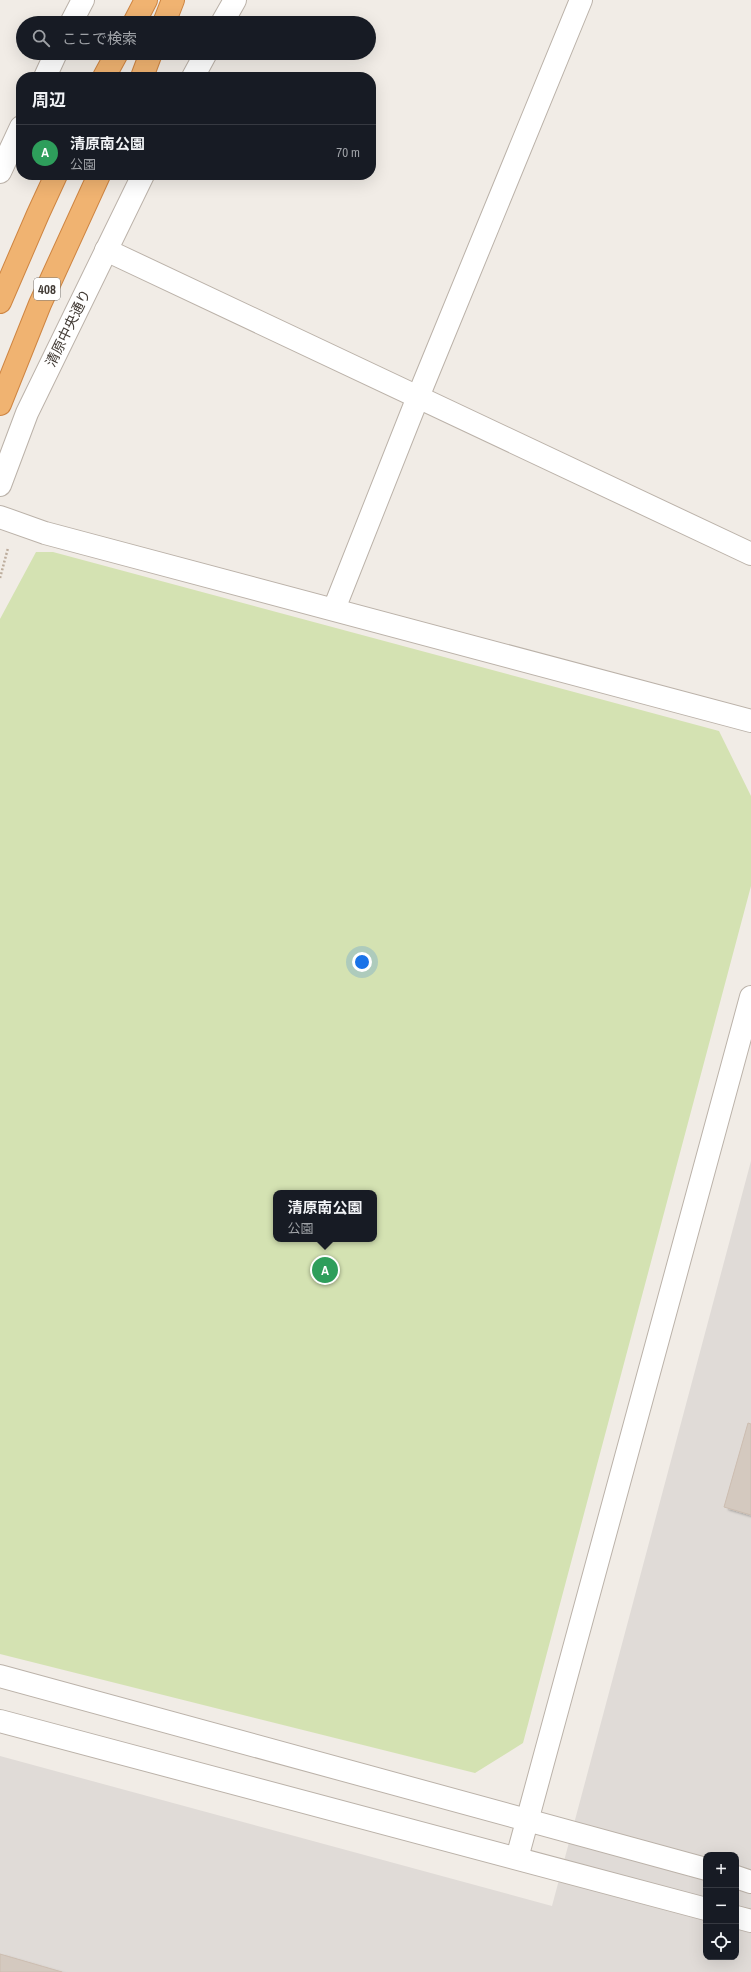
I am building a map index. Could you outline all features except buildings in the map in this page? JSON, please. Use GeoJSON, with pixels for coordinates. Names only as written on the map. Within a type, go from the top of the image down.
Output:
{"type":"FeatureCollection","features":[{"type":"Feature","properties":{"kind":"highway"},"geometry":{"type":"LineString","coordinates":[[138,16],[146,0]]}},
{"type":"Feature","properties":{"kind":"highway"},"geometry":{"type":"LineString","coordinates":[[167,16],[173,0]]}},
{"type":"Feature","properties":{"kind":"highway"},"geometry":{"type":"LineString","coordinates":[[107,72],[113,60]]}},
{"type":"Feature","properties":{"kind":"highway"},"geometry":{"type":"LineString","coordinates":[[144,72],[149,60]]}},
{"type":"Feature","properties":{"kind":"highway"},"geometry":{"type":"LineString","coordinates":[[0,302],[54,180]]}},
{"type":"Feature","properties":{"kind":"highway","name":"408"},"geometry":{"type":"LineString","coordinates":[[0,404],[40,304],[97,180]]}},
{"type":"Feature","properties":{"kind":"street"},"geometry":{"type":"LineString","coordinates":[[75,16],[83,0]]}},
{"type":"Feature","properties":{"kind":"street"},"geometry":{"type":"LineString","coordinates":[[226,16],[235,0]]}},
{"type":"Feature","properties":{"kind":"street"},"geometry":{"type":"LineString","coordinates":[[334,609],[418,397],[581,0]]}},
{"type":"Feature","properties":{"kind":"street"},"geometry":{"type":"LineString","coordinates":[[47,72],[53,60]]}},
{"type":"Feature","properties":{"kind":"street"},"geometry":{"type":"LineString","coordinates":[[196,72],[202,60]]}},
{"type":"Feature","properties":{"kind":"street"},"geometry":{"type":"LineString","coordinates":[[0,172],[16,138]]}},
{"type":"Feature","properties":{"kind":"street","name":"清原中央通り"},"geometry":{"type":"LineString","coordinates":[[0,485],[27,413],[141,180]]}},
{"type":"Feature","properties":{"kind":"street"},"geometry":{"type":"LineString","coordinates":[[106,250],[751,554]]}},
{"type":"Feature","properties":{"kind":"street"},"geometry":{"type":"LineString","coordinates":[[0,517],[45,533],[751,721]]}},
{"type":"Feature","properties":{"kind":"street"},"geometry":{"type":"LineString","coordinates":[[517,1858],[751,997]]}},
{"type":"Feature","properties":{"kind":"street"},"geometry":{"type":"LineString","coordinates":[[0,1676],[703,1868]]}},
{"type":"Feature","properties":{"kind":"street"},"geometry":{"type":"LineString","coordinates":[[0,1721],[703,1908]]}},
{"type":"Feature","properties":{"kind":"street"},"geometry":{"type":"LineString","coordinates":[[739,1879],[751,1882]]}},
{"type":"Feature","properties":{"kind":"street"},"geometry":{"type":"LineString","coordinates":[[739,1918],[751,1921]]}},
{"type":"Feature","properties":{"kind":"path"},"geometry":{"type":"LineString","coordinates":[[0,578],[10,543]]}},
{"type":"Feature","properties":{"kind":"shaded area"},"geometry":{"type":"Polygon","coordinates":[[[751,1161],[751,1972],[0,1972],[0,1756],[552,1906],[751,1161]]]}},
{"type":"Feature","properties":{"kind":"green space"},"geometry":{"type":"Polygon","coordinates":[[[36,552],[53,552],[719,731],[751,796],[751,886],[523,1743],[475,1773],[0,1654],[0,619],[36,552]]]}},
{"type":"Feature","properties":{"kind":"place","name":"清原南公園"},"geometry":{"type":"Point","coordinates":[325,1270]}}]}
